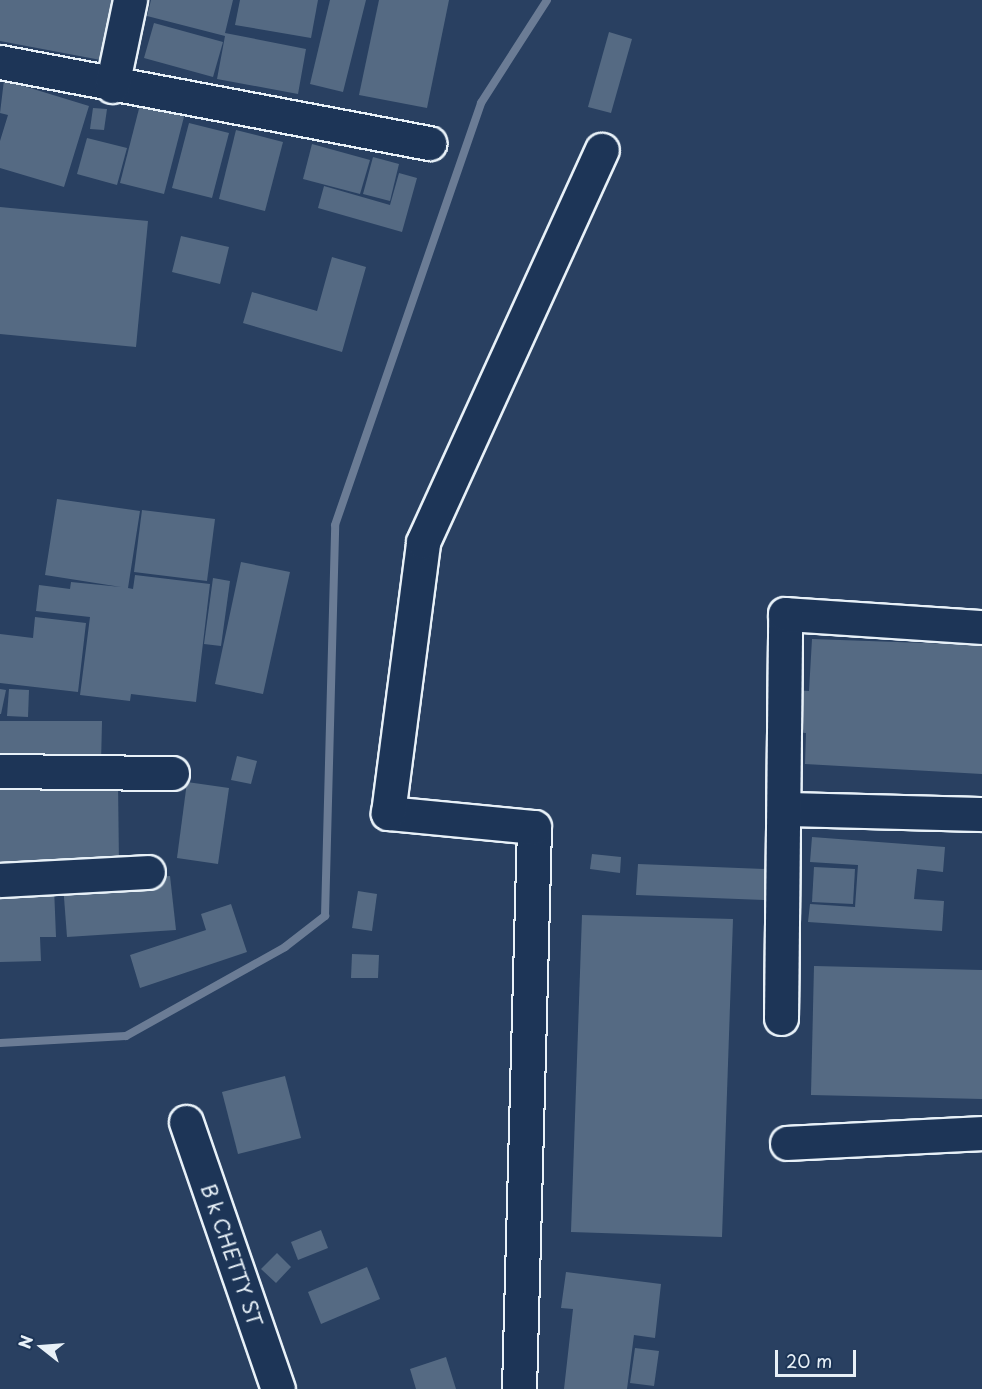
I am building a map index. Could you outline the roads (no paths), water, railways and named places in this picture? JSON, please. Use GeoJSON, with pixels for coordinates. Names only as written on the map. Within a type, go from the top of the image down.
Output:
{"type":"FeatureCollection","features":[{"type":"Feature","properties":{"kind":"street"},"geometry":{"type":"LineString","coordinates":[[112,86],[130,0]]}},
{"type":"Feature","properties":{"kind":"street"},"geometry":{"type":"LineString","coordinates":[[0,62],[112,86],[429,142]]}},
{"type":"Feature","properties":{"kind":"street"},"geometry":{"type":"LineString","coordinates":[[519,1389],[534,827],[388,813],[423,542],[602,150]]}},
{"type":"Feature","properties":{"kind":"street"},"geometry":{"type":"LineString","coordinates":[[781,1018],[786,809],[784,614],[982,627]]}},
{"type":"Feature","properties":{"kind":"street"},"geometry":{"type":"LineString","coordinates":[[0,771],[172,773]]}},
{"type":"Feature","properties":{"kind":"street"},"geometry":{"type":"LineString","coordinates":[[786,809],[982,814]]}},
{"type":"Feature","properties":{"kind":"street"},"geometry":{"type":"LineString","coordinates":[[0,880],[147,872]]}},
{"type":"Feature","properties":{"kind":"street","name":"B k CHETTY ST"},"geometry":{"type":"LineString","coordinates":[[186,1122],[278,1389]]}},
{"type":"Feature","properties":{"kind":"street"},"geometry":{"type":"LineString","coordinates":[[787,1143],[982,1133]]}},
{"type":"Feature","properties":{"kind":"waterway"},"geometry":{"type":"LineString","coordinates":[[0,1043],[126,1036],[285,947],[325,916],[335,525],[481,103],[547,0]]}}]}
